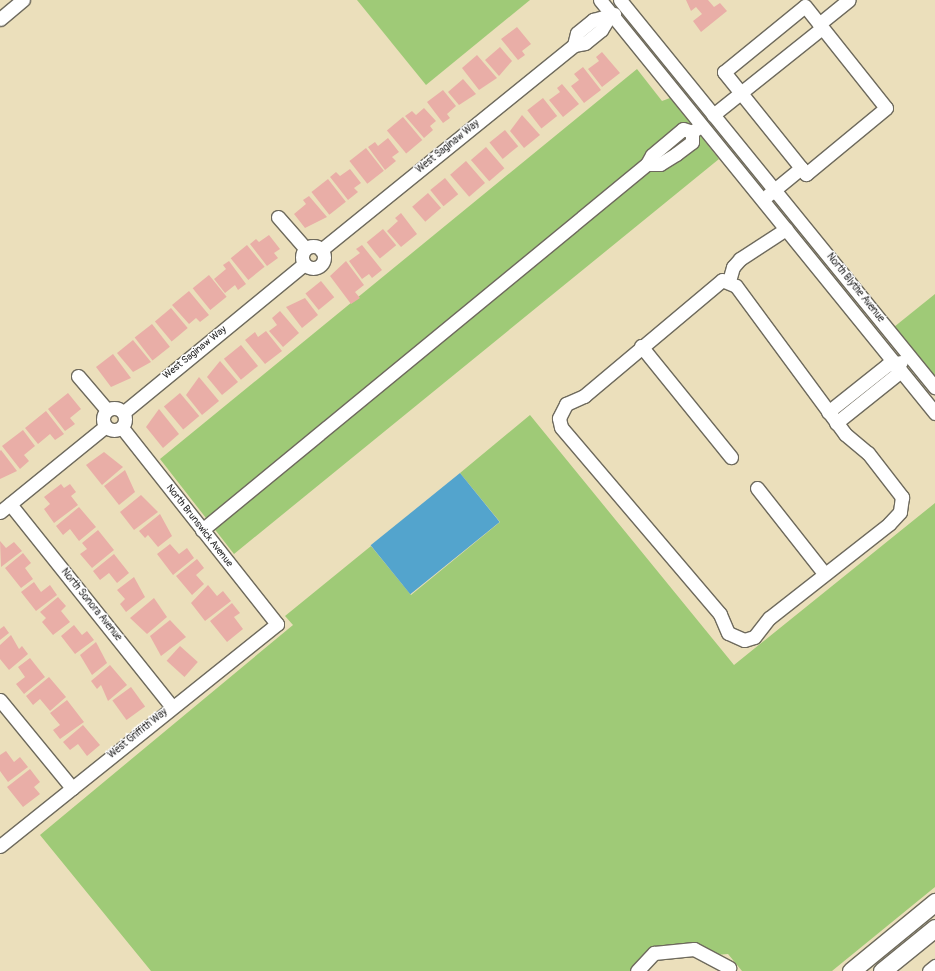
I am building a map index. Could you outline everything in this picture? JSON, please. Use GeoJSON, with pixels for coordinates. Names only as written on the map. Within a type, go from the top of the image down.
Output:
{"type":"FeatureCollection","features":[{"type":"Feature","properties":{"kind":"main road"},"geometry":{"type":"LineString","coordinates":[[851,971],[935,902]]}},
{"type":"Feature","properties":{"kind":"main road"},"geometry":{"type":"LineString","coordinates":[[882,971],[934,930]]}},
{"type":"Feature","properties":{"kind":"main road"},"geometry":{"type":"LineString","coordinates":[[868,971],[880,962],[886,942]]}},
{"type":"Feature","properties":{"kind":"street"},"geometry":{"type":"LineString","coordinates":[[0,19],[23,0]]}},
{"type":"Feature","properties":{"kind":"street","name":"North Blythe Avenue"},"geometry":{"type":"LineString","coordinates":[[600,0],[696,129],[762,200],[935,413]]}},
{"type":"Feature","properties":{"kind":"street","name":"North Blythe Avenue"},"geometry":{"type":"LineString","coordinates":[[620,0],[935,387]]}},
{"type":"Feature","properties":{"kind":"street"},"geometry":{"type":"LineString","coordinates":[[714,115],[821,26],[849,0]]}},
{"type":"Feature","properties":{"kind":"street"},"geometry":{"type":"LineString","coordinates":[[805,6],[821,26],[886,108],[806,174],[724,72],[805,6]]}},
{"type":"Feature","properties":{"kind":"street","name":"North Blythe Avenue"},"geometry":{"type":"LineString","coordinates":[[611,14],[626,16],[675,77],[686,81]]}},
{"type":"Feature","properties":{"kind":"street","name":"West Saginaw Way"},"geometry":{"type":"LineString","coordinates":[[321,250],[574,44],[585,43],[601,30],[611,14]]}},
{"type":"Feature","properties":{"kind":"street"},"geometry":{"type":"LineString","coordinates":[[202,530],[647,164],[666,143],[683,129],[696,129],[692,142],[676,154],[660,164],[647,164]]}},
{"type":"Feature","properties":{"kind":"street"},"geometry":{"type":"LineString","coordinates":[[666,143],[676,154]]}},
{"type":"Feature","properties":{"kind":"street"},"geometry":{"type":"LineString","coordinates":[[762,200],[801,168]]}},
{"type":"Feature","properties":{"kind":"street"},"geometry":{"type":"LineString","coordinates":[[278,217],[305,248]]}},
{"type":"Feature","properties":{"kind":"street"},"geometry":{"type":"LineString","coordinates":[[729,281],[733,268],[740,259],[786,229]]}},
{"type":"Feature","properties":{"kind":"street"},"geometry":{"type":"LineString","coordinates":[[314,246],[321,250],[324,258],[320,266],[312,268],[304,264],[301,256],[305,248],[314,246]]}},
{"type":"Feature","properties":{"kind":"street","name":"West Saginaw Way"},"geometry":{"type":"LineString","coordinates":[[124,412],[304,264]]}},
{"type":"Feature","properties":{"kind":"street"},"geometry":{"type":"LineString","coordinates":[[718,281],[729,281],[832,417],[898,490],[902,503],[889,524],[824,573],[769,618],[754,637],[734,638],[722,625],[720,614],[561,427],[560,411],[566,404],[584,396],[718,281]]}},
{"type":"Feature","properties":{"kind":"street"},"geometry":{"type":"LineString","coordinates":[[641,346],[731,457]]}},
{"type":"Feature","properties":{"kind":"street"},"geometry":{"type":"LineString","coordinates":[[832,417],[858,388],[897,366],[909,366],[935,398]]}},
{"type":"Feature","properties":{"kind":"street"},"geometry":{"type":"LineString","coordinates":[[832,417],[867,399],[897,366]]}},
{"type":"Feature","properties":{"kind":"street"},"geometry":{"type":"LineString","coordinates":[[78,376],[107,410]]}},
{"type":"Feature","properties":{"kind":"street"},"geometry":{"type":"LineString","coordinates":[[858,388],[867,399]]}},
{"type":"Feature","properties":{"kind":"street"},"geometry":{"type":"LineString","coordinates":[[113,408],[124,412],[126,418],[122,428],[110,430],[106,426],[104,415],[107,410],[113,408]]}},
{"type":"Feature","properties":{"kind":"street"},"geometry":{"type":"LineString","coordinates":[[5,508],[106,426]]}},
{"type":"Feature","properties":{"kind":"street","name":"North Brunswick Avenue"},"geometry":{"type":"LineString","coordinates":[[122,428],[277,624]]}},
{"type":"Feature","properties":{"kind":"street"},"geometry":{"type":"LineString","coordinates":[[757,488],[824,573]]}},
{"type":"Feature","properties":{"kind":"street","name":"North Sonora Avenue"},"geometry":{"type":"LineString","coordinates":[[5,508],[171,706]]}},
{"type":"Feature","properties":{"kind":"street","name":"West Griffith Way"},"geometry":{"type":"LineString","coordinates":[[0,846],[171,706],[277,624]]}},
{"type":"Feature","properties":{"kind":"street"},"geometry":{"type":"LineString","coordinates":[[0,700],[72,788]]}},
{"type":"Feature","properties":{"kind":"street"},"geometry":{"type":"LineString","coordinates":[[637,971],[654,953],[694,949],[730,970]]}},
{"type":"Feature","properties":{"kind":"street"},"geometry":{"type":"LineString","coordinates":[[929,971],[935,966]]}},
{"type":"Feature","properties":{"kind":"green space"},"geometry":{"type":"Polygon","coordinates":[[[357,0],[530,0],[426,85],[357,0]]]}},
{"type":"Feature","properties":{"kind":"green space"},"geometry":{"type":"Polygon","coordinates":[[[637,69],[662,101],[670,98],[719,159],[234,554],[160,459],[637,69]]]}},
{"type":"Feature","properties":{"kind":"green space"},"geometry":{"type":"Polygon","coordinates":[[[935,294],[935,378],[894,327],[935,294]]]}},
{"type":"Feature","properties":{"kind":"green space"},"geometry":{"type":"Polygon","coordinates":[[[530,415],[734,665],[935,503],[935,887],[832,971],[742,971],[728,954],[649,960],[642,971],[151,971],[40,835],[293,625],[285,616],[371,546],[411,595],[500,522],[460,473],[530,415]]]}},
{"type":"Feature","properties":{"kind":"water"},"geometry":{"type":"Polygon","coordinates":[[[460,473],[500,522],[410,594],[371,545],[460,473]]]}},
{"type":"Feature","properties":{"kind":"building"},"geometry":{"type":"Polygon","coordinates":[[[686,0],[708,0],[714,7],[720,3],[727,11],[701,32],[693,21],[702,14],[696,7],[691,11],[686,0]]]}},
{"type":"Feature","properties":{"kind":"building"},"geometry":{"type":"Polygon","coordinates":[[[517,27],[531,44],[522,51],[525,55],[518,60],[501,39],[517,27]]]}},
{"type":"Feature","properties":{"kind":"building"},"geometry":{"type":"Polygon","coordinates":[[[500,47],[512,61],[499,76],[485,60],[500,47]]]}},
{"type":"Feature","properties":{"kind":"building"},"geometry":{"type":"Polygon","coordinates":[[[602,52],[620,73],[602,87],[588,69],[599,61],[596,57],[602,52]]]}},
{"type":"Feature","properties":{"kind":"building"},"geometry":{"type":"Polygon","coordinates":[[[477,55],[497,78],[479,90],[462,68],[477,55]]]}},
{"type":"Feature","properties":{"kind":"building"},"geometry":{"type":"Polygon","coordinates":[[[583,67],[601,90],[584,103],[571,86],[579,80],[574,74],[583,67]]]}},
{"type":"Feature","properties":{"kind":"building"},"geometry":{"type":"Polygon","coordinates":[[[463,79],[476,94],[459,105],[448,92],[463,79]]]}},
{"type":"Feature","properties":{"kind":"building"},"geometry":{"type":"Polygon","coordinates":[[[562,84],[579,104],[563,117],[549,100],[560,92],[557,88],[562,84]]]}},
{"type":"Feature","properties":{"kind":"building"},"geometry":{"type":"Polygon","coordinates":[[[443,90],[456,106],[447,114],[450,118],[443,123],[427,102],[443,90]]]}},
{"type":"Feature","properties":{"kind":"building"},"geometry":{"type":"Polygon","coordinates":[[[543,98],[557,116],[541,128],[527,110],[543,98]]]}},
{"type":"Feature","properties":{"kind":"building"},"geometry":{"type":"Polygon","coordinates":[[[424,108],[436,121],[430,126],[433,130],[424,138],[405,116],[412,111],[416,115],[424,108]]]}},
{"type":"Feature","properties":{"kind":"building"},"geometry":{"type":"Polygon","coordinates":[[[522,115],[540,135],[524,148],[510,131],[522,115]]]}},
{"type":"Feature","properties":{"kind":"building"},"geometry":{"type":"Polygon","coordinates":[[[403,117],[422,140],[406,153],[387,130],[403,117]]]}},
{"type":"Feature","properties":{"kind":"building"},"geometry":{"type":"Polygon","coordinates":[[[505,130],[518,146],[503,159],[489,143],[505,130]]]}},
{"type":"Feature","properties":{"kind":"building"},"geometry":{"type":"Polygon","coordinates":[[[388,138],[399,152],[392,157],[396,161],[385,170],[368,147],[375,142],[378,146],[388,138]]]}},
{"type":"Feature","properties":{"kind":"building"},"geometry":{"type":"Polygon","coordinates":[[[486,147],[504,168],[489,181],[471,160],[486,147]]]}},
{"type":"Feature","properties":{"kind":"building"},"geometry":{"type":"Polygon","coordinates":[[[366,148],[384,171],[367,184],[349,161],[366,148]]]}},
{"type":"Feature","properties":{"kind":"building"},"geometry":{"type":"Polygon","coordinates":[[[466,161],[485,183],[469,197],[450,175],[466,161]]]}},
{"type":"Feature","properties":{"kind":"building"},"geometry":{"type":"Polygon","coordinates":[[[350,169],[361,183],[354,188],[358,192],[348,200],[330,177],[336,172],[340,176],[350,169]]]}},
{"type":"Feature","properties":{"kind":"building"},"geometry":{"type":"Polygon","coordinates":[[[445,178],[458,194],[443,206],[430,190],[445,178]]]}},
{"type":"Feature","properties":{"kind":"building"},"geometry":{"type":"Polygon","coordinates":[[[328,179],[346,202],[329,215],[311,192],[328,179]]]}},
{"type":"Feature","properties":{"kind":"building"},"geometry":{"type":"Polygon","coordinates":[[[428,193],[441,208],[425,222],[412,207],[428,193]]]}},
{"type":"Feature","properties":{"kind":"building"},"geometry":{"type":"Polygon","coordinates":[[[309,196],[327,217],[305,228],[294,214],[306,204],[303,200],[309,196]]]}},
{"type":"Feature","properties":{"kind":"building"},"geometry":{"type":"Polygon","coordinates":[[[401,213],[417,234],[401,247],[387,231],[398,221],[395,218],[401,213]]]}},
{"type":"Feature","properties":{"kind":"building"},"geometry":{"type":"Polygon","coordinates":[[[383,229],[396,245],[380,259],[367,242],[383,229]]]}},
{"type":"Feature","properties":{"kind":"building"},"geometry":{"type":"Polygon","coordinates":[[[269,235],[280,249],[274,253],[278,258],[267,266],[250,244],[256,239],[259,242],[269,235]]]}},
{"type":"Feature","properties":{"kind":"building"},"geometry":{"type":"Polygon","coordinates":[[[247,245],[265,267],[248,280],[231,258],[247,245]]]}},
{"type":"Feature","properties":{"kind":"building"},"geometry":{"type":"Polygon","coordinates":[[[362,245],[382,270],[372,278],[369,274],[362,279],[349,261],[360,253],[356,249],[362,245]]]}},
{"type":"Feature","properties":{"kind":"building"},"geometry":{"type":"Polygon","coordinates":[[[229,261],[246,284],[238,290],[235,285],[225,293],[214,279],[226,269],[223,265],[229,261]]]}},
{"type":"Feature","properties":{"kind":"building"},"geometry":{"type":"Polygon","coordinates":[[[346,261],[364,285],[355,292],[360,298],[351,304],[330,276],[346,261]]]}},
{"type":"Feature","properties":{"kind":"building"},"geometry":{"type":"Polygon","coordinates":[[[209,275],[227,297],[210,310],[193,288],[209,275]]]}},
{"type":"Feature","properties":{"kind":"building"},"geometry":{"type":"Polygon","coordinates":[[[321,281],[334,297],[319,310],[305,294],[321,281]]]}},
{"type":"Feature","properties":{"kind":"building"},"geometry":{"type":"Polygon","coordinates":[[[189,291],[209,315],[200,322],[196,318],[189,324],[172,305],[189,291]]]}},
{"type":"Feature","properties":{"kind":"building"},"geometry":{"type":"Polygon","coordinates":[[[305,298],[318,315],[302,328],[286,307],[305,298]]]}},
{"type":"Feature","properties":{"kind":"building"},"geometry":{"type":"Polygon","coordinates":[[[171,308],[188,328],[172,341],[155,321],[171,308]]]}},
{"type":"Feature","properties":{"kind":"building"},"geometry":{"type":"Polygon","coordinates":[[[280,311],[299,333],[283,347],[269,331],[277,325],[272,318],[280,311]]]}},
{"type":"Feature","properties":{"kind":"building"},"geometry":{"type":"Polygon","coordinates":[[[152,324],[170,347],[153,360],[135,338],[152,324]]]}},
{"type":"Feature","properties":{"kind":"building"},"geometry":{"type":"Polygon","coordinates":[[[266,331],[282,351],[265,364],[245,340],[255,332],[258,337],[266,331]]]}},
{"type":"Feature","properties":{"kind":"building"},"geometry":{"type":"Polygon","coordinates":[[[133,340],[151,362],[133,372],[117,353],[133,340]]]}},
{"type":"Feature","properties":{"kind":"building"},"geometry":{"type":"Polygon","coordinates":[[[241,345],[258,366],[241,380],[224,359],[241,345]]]}},
{"type":"Feature","properties":{"kind":"building"},"geometry":{"type":"Polygon","coordinates":[[[113,354],[131,378],[111,387],[96,367],[113,354]]]}},
{"type":"Feature","properties":{"kind":"building"},"geometry":{"type":"Polygon","coordinates":[[[220,361],[238,382],[222,395],[207,377],[220,361]]]}},
{"type":"Feature","properties":{"kind":"building"},"geometry":{"type":"Polygon","coordinates":[[[199,377],[219,401],[202,415],[186,395],[199,377]]]}},
{"type":"Feature","properties":{"kind":"building"},"geometry":{"type":"Polygon","coordinates":[[[68,393],[81,409],[70,418],[75,424],[65,431],[48,409],[68,393]]]}},
{"type":"Feature","properties":{"kind":"building"},"geometry":{"type":"Polygon","coordinates":[[[180,393],[199,416],[183,429],[164,406],[180,393]]]}},
{"type":"Feature","properties":{"kind":"building"},"geometry":{"type":"Polygon","coordinates":[[[159,409],[179,434],[163,448],[146,427],[159,409]]]}},
{"type":"Feature","properties":{"kind":"building"},"geometry":{"type":"Polygon","coordinates":[[[46,411],[64,434],[55,440],[50,434],[38,444],[25,428],[46,411]]]}},
{"type":"Feature","properties":{"kind":"building"},"geometry":{"type":"Polygon","coordinates":[[[23,430],[35,446],[24,455],[29,461],[20,469],[2,446],[23,430]]]}},
{"type":"Feature","properties":{"kind":"building"},"geometry":{"type":"Polygon","coordinates":[[[1,450],[17,471],[0,479],[0,451],[1,450]]]}},
{"type":"Feature","properties":{"kind":"building"},"geometry":{"type":"Polygon","coordinates":[[[104,452],[123,467],[102,485],[86,465],[104,452]]]}},
{"type":"Feature","properties":{"kind":"building"},"geometry":{"type":"Polygon","coordinates":[[[125,470],[135,492],[119,505],[104,486],[125,470]]]}},
{"type":"Feature","properties":{"kind":"building"},"geometry":{"type":"Polygon","coordinates":[[[61,484],[64,488],[70,484],[76,492],[71,496],[78,505],[54,523],[44,509],[50,504],[44,497],[61,484]]]}},
{"type":"Feature","properties":{"kind":"building"},"geometry":{"type":"Polygon","coordinates":[[[141,495],[158,512],[134,530],[120,512],[141,495]]]}},
{"type":"Feature","properties":{"kind":"building"},"geometry":{"type":"Polygon","coordinates":[[[79,507],[96,527],[79,541],[70,529],[63,535],[56,526],[79,507]]]}},
{"type":"Feature","properties":{"kind":"building"},"geometry":{"type":"Polygon","coordinates":[[[160,514],[172,536],[158,547],[148,535],[145,538],[139,531],[160,514]]]}},
{"type":"Feature","properties":{"kind":"building"},"geometry":{"type":"Polygon","coordinates":[[[98,530],[114,550],[92,568],[80,554],[87,549],[82,543],[98,530]]]}},
{"type":"Feature","properties":{"kind":"building"},"geometry":{"type":"Polygon","coordinates":[[[0,541],[6,548],[14,542],[22,551],[1,567],[0,541]]]}},
{"type":"Feature","properties":{"kind":"building"},"geometry":{"type":"Polygon","coordinates":[[[170,544],[179,554],[187,548],[194,558],[173,575],[157,554],[170,544]]]}},
{"type":"Feature","properties":{"kind":"building"},"geometry":{"type":"Polygon","coordinates":[[[23,553],[31,563],[25,568],[33,579],[21,588],[5,568],[23,553]]]}},
{"type":"Feature","properties":{"kind":"building"},"geometry":{"type":"Polygon","coordinates":[[[114,554],[129,573],[117,583],[109,573],[100,580],[93,571],[114,554]]]}},
{"type":"Feature","properties":{"kind":"building"},"geometry":{"type":"Polygon","coordinates":[[[197,559],[204,568],[196,575],[204,584],[192,595],[176,576],[197,559]]]}},
{"type":"Feature","properties":{"kind":"building"},"geometry":{"type":"Polygon","coordinates":[[[134,577],[145,597],[126,612],[120,604],[125,599],[117,590],[134,577]]]}},
{"type":"Feature","properties":{"kind":"building"},"geometry":{"type":"Polygon","coordinates":[[[34,582],[41,592],[50,585],[57,595],[36,611],[21,592],[34,582]]]}},
{"type":"Feature","properties":{"kind":"building"},"geometry":{"type":"Polygon","coordinates":[[[208,585],[217,596],[223,591],[231,601],[205,621],[191,603],[208,585]]]}},
{"type":"Feature","properties":{"kind":"building"},"geometry":{"type":"Polygon","coordinates":[[[58,597],[66,606],[61,611],[70,622],[53,635],[42,622],[46,618],[40,612],[58,597]]]}},
{"type":"Feature","properties":{"kind":"building"},"geometry":{"type":"Polygon","coordinates":[[[154,598],[167,617],[147,634],[130,618],[154,598]]]}},
{"type":"Feature","properties":{"kind":"building"},"geometry":{"type":"Polygon","coordinates":[[[232,603],[240,613],[234,617],[243,629],[227,642],[210,621],[232,603]]]}},
{"type":"Feature","properties":{"kind":"building"},"geometry":{"type":"Polygon","coordinates":[[[170,620],[186,637],[161,656],[150,636],[170,620]]]}},
{"type":"Feature","properties":{"kind":"building"},"geometry":{"type":"Polygon","coordinates":[[[74,625],[82,635],[87,631],[94,640],[75,654],[61,636],[74,625]]]}},
{"type":"Feature","properties":{"kind":"building"},"geometry":{"type":"Polygon","coordinates":[[[4,626],[9,633],[0,640],[0,629],[4,626]]]}},
{"type":"Feature","properties":{"kind":"building"},"geometry":{"type":"Polygon","coordinates":[[[11,635],[19,649],[22,646],[28,654],[9,670],[0,659],[0,645],[11,635]]]}},
{"type":"Feature","properties":{"kind":"building"},"geometry":{"type":"Polygon","coordinates":[[[96,642],[107,663],[92,675],[80,655],[96,642]]]}},
{"type":"Feature","properties":{"kind":"building"},"geometry":{"type":"Polygon","coordinates":[[[180,646],[198,662],[184,677],[167,661],[180,646]]]}},
{"type":"Feature","properties":{"kind":"building"},"geometry":{"type":"Polygon","coordinates":[[[30,658],[45,677],[24,694],[16,684],[25,677],[18,667],[30,658]]]}},
{"type":"Feature","properties":{"kind":"building"},"geometry":{"type":"Polygon","coordinates":[[[110,665],[127,685],[108,701],[101,685],[97,689],[91,681],[110,665]]]}},
{"type":"Feature","properties":{"kind":"building"},"geometry":{"type":"Polygon","coordinates":[[[49,677],[66,697],[50,711],[40,699],[33,705],[26,696],[49,677]]]}},
{"type":"Feature","properties":{"kind":"building"},"geometry":{"type":"Polygon","coordinates":[[[131,687],[145,706],[126,720],[112,701],[131,687]]]}},
{"type":"Feature","properties":{"kind":"building"},"geometry":{"type":"Polygon","coordinates":[[[67,700],[84,722],[60,739],[53,730],[60,725],[50,713],[67,700]]]}},
{"type":"Feature","properties":{"kind":"building"},"geometry":{"type":"Polygon","coordinates":[[[83,725],[100,745],[87,756],[78,744],[70,750],[63,742],[83,725]]]}},
{"type":"Feature","properties":{"kind":"building"},"geometry":{"type":"Polygon","coordinates":[[[6,751],[14,762],[20,757],[28,767],[8,782],[0,771],[0,755],[6,751]]]}},
{"type":"Feature","properties":{"kind":"building"},"geometry":{"type":"Polygon","coordinates":[[[30,769],[40,782],[34,787],[40,794],[23,807],[7,787],[30,769]]]}}]}
